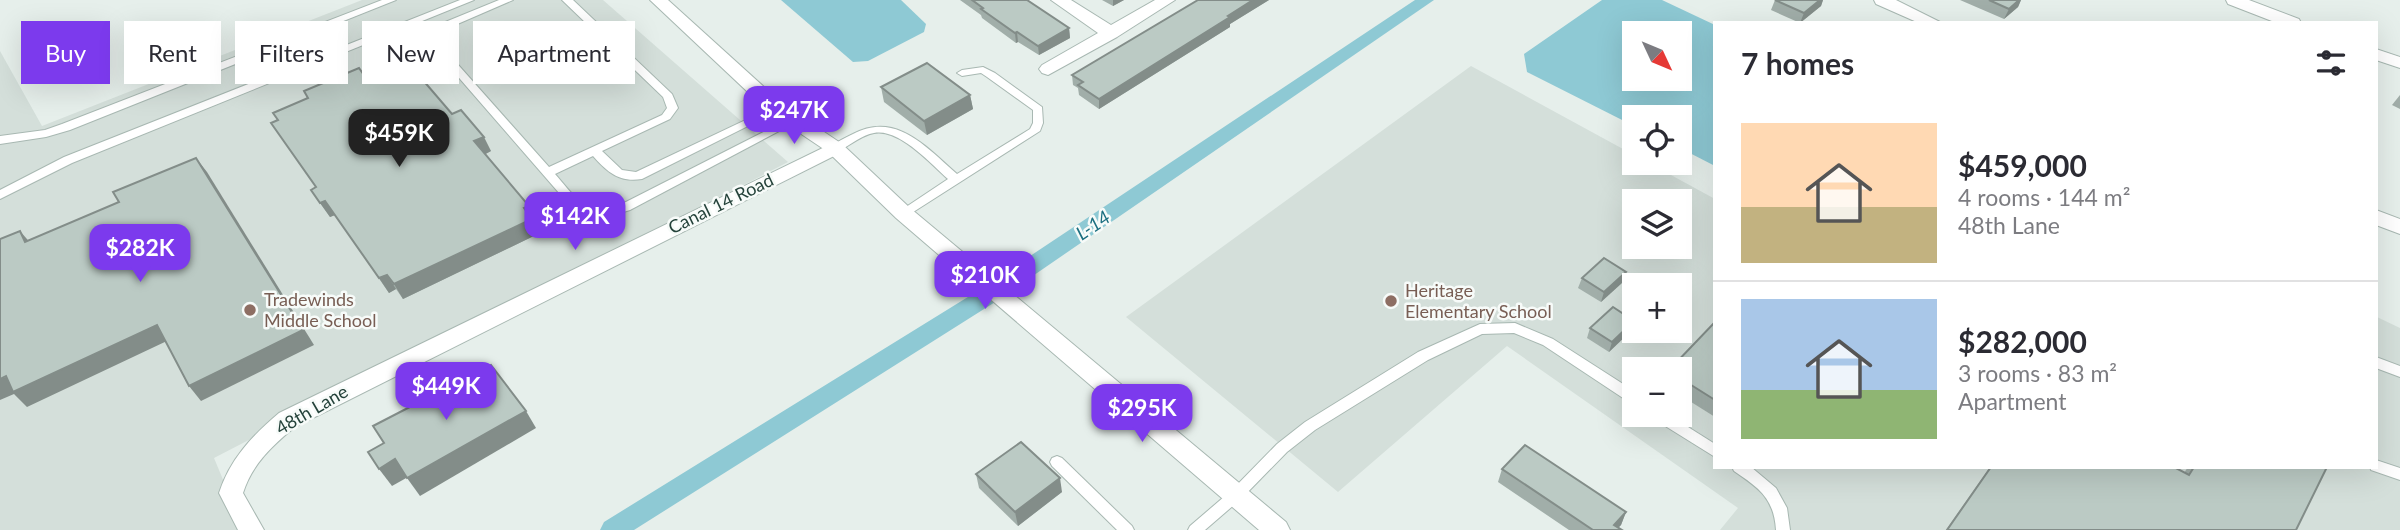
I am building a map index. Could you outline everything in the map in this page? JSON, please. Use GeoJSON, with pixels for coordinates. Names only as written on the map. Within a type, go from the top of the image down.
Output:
{"type":"FeatureCollection","features":[{"type":"Feature","properties":{"kind":"street"},"geometry":{"type":"LineString","coordinates":[[658,0],[777,109],[835,148],[903,213],[1277,530]]}},
{"type":"Feature","properties":{"kind":"street"},"geometry":{"type":"LineString","coordinates":[[1059,0],[1111,33]]}},
{"type":"Feature","properties":{"kind":"street"},"geometry":{"type":"LineString","coordinates":[[1048,69],[1167,0]]}},
{"type":"Feature","properties":{"kind":"street"},"geometry":{"type":"LineString","coordinates":[[1882,0],[1929,21]]}},
{"type":"Feature","properties":{"kind":"street"},"geometry":{"type":"LineString","coordinates":[[2234,0],[2288,21]]}},
{"type":"Feature","properties":{"kind":"street"},"geometry":{"type":"LineString","coordinates":[[2378,55],[2400,63]]}},
{"type":"Feature","properties":{"kind":"street","name":"Canal 14 Road"},"geometry":{"type":"LineString","coordinates":[[494,315],[835,148]]}},
{"type":"Feature","properties":{"kind":"street"},"geometry":{"type":"LineString","coordinates":[[2378,218],[2400,227]]}},
{"type":"Feature","properties":{"kind":"street","name":"48th Lane"},"geometry":{"type":"LineString","coordinates":[[251,530],[231,493],[239,470],[262,441],[287,420],[494,315]]}},
{"type":"Feature","properties":{"kind":"lane"},"geometry":{"type":"LineString","coordinates":[[0,140],[66,127],[391,0]]}},
{"type":"Feature","properties":{"kind":"lane"},"geometry":{"type":"LineString","coordinates":[[0,195],[68,160],[469,0]]}},
{"type":"Feature","properties":{"kind":"lane"},"geometry":{"type":"LineString","coordinates":[[508,0],[442,27],[435,32],[432,41],[547,173],[587,214],[611,212],[793,121]]}},
{"type":"Feature","properties":{"kind":"lane"},"geometry":{"type":"LineString","coordinates":[[547,173],[666,117],[673,104],[668,96],[567,0]]}},
{"type":"Feature","properties":{"kind":"lane"},"geometry":{"type":"LineString","coordinates":[[903,213],[954,178],[1034,131],[1038,122],[1038,109],[991,75],[983,71],[962,73]]}},
{"type":"Feature","properties":{"kind":"lane"},"geometry":{"type":"LineString","coordinates":[[594,150],[614,172],[628,177],[638,176],[777,109]]}},
{"type":"Feature","properties":{"kind":"lane"},"geometry":{"type":"LineString","coordinates":[[835,148],[875,129],[901,135],[954,178]]}},
{"type":"Feature","properties":{"kind":"lane"},"geometry":{"type":"LineString","coordinates":[[1195,530],[1237,494],[1282,447],[1337,407],[1423,356],[1480,329],[1516,328],[1548,342],[1622,390]]}},
{"type":"Feature","properties":{"kind":"lane"},"geometry":{"type":"LineString","coordinates":[[2378,363],[2400,373]]}},
{"type":"Feature","properties":{"kind":"lane"},"geometry":{"type":"LineString","coordinates":[[1677,427],[1713,451]]}},
{"type":"Feature","properties":{"kind":"lane"},"geometry":{"type":"LineString","coordinates":[[1057,462],[1127,530]]}},
{"type":"Feature","properties":{"kind":"lane"},"geometry":{"type":"LineString","coordinates":[[2378,467],[2400,474]]}},
{"type":"Feature","properties":{"kind":"lane"},"geometry":{"type":"LineString","coordinates":[[1742,469],[1768,486],[1783,512],[1783,530]]}},
{"type":"Feature","properties":{"kind":"shaded area","name":"Tradewinds Middle School"},"geometry":{"type":"Polygon","coordinates":[[[362,0],[603,0],[627,21],[473,21],[473,84],[635,84],[635,28],[788,162],[214,458],[244,530],[0,530],[0,51],[42,126],[149,84],[221,84],[221,56],[235,50],[235,84],[348,84],[348,21],[309,21],[362,0]]]}},
{"type":"Feature","properties":{"kind":"shaded area","name":"Heritage Elementary School"},"geometry":{"type":"Polygon","coordinates":[[[1471,66],[1622,148],[1622,175],[1671,175],[1713,198],[1713,469],[2378,469],[2378,317],[2400,328],[2400,530],[1720,530],[1738,508],[1622,427],[1692,427],[1692,357],[1622,357],[1622,427],[1507,346],[1338,492],[1126,317],[1471,66]]]}},
{"type":"Feature","properties":{"kind":"water"},"geometry":{"type":"Polygon","coordinates":[[[781,0],[901,0],[926,24],[924,32],[868,61],[853,62],[781,0]]]}},
{"type":"Feature","properties":{"kind":"water"},"geometry":{"type":"Polygon","coordinates":[[[1602,0],[1662,0],[1713,24],[1713,165],[1692,154],[1692,105],[1622,105],[1622,120],[1527,72],[1524,54],[1602,0]]]}},
{"type":"Feature","properties":{"kind":"building"},"geometry":{"type":"Polygon","coordinates":[[[972,0],[1027,0],[1069,28],[1038,46],[1015,33],[972,0]]]}},
{"type":"Feature","properties":{"kind":"building"},"geometry":{"type":"Polygon","coordinates":[[[1198,0],[1253,0],[1099,99],[1078,85],[1083,82],[1072,75],[1198,0]]]}},
{"type":"Feature","properties":{"kind":"building"},"geometry":{"type":"Polygon","coordinates":[[[1775,0],[1820,0],[1804,13],[1775,0]]]}},
{"type":"Feature","properties":{"kind":"building"},"geometry":{"type":"Polygon","coordinates":[[[1989,0],[2019,0],[2009,9],[1989,0]]]}},
{"type":"Feature","properties":{"kind":"building"},"geometry":{"type":"Polygon","coordinates":[[[927,63],[970,95],[924,121],[881,87],[927,63]]]}},
{"type":"Feature","properties":{"kind":"building"},"geometry":{"type":"Polygon","coordinates":[[[359,68],[362,72],[362,84],[426,84],[452,114],[461,110],[484,137],[474,141],[529,206],[524,208],[532,219],[394,284],[387,275],[379,278],[325,201],[320,203],[311,190],[316,187],[271,123],[278,120],[273,113],[308,98],[304,91],[321,84],[348,84],[348,73],[359,68]]]}},
{"type":"Feature","properties":{"kind":"building"},"geometry":{"type":"Polygon","coordinates":[[[196,158],[303,330],[189,386],[157,325],[13,392],[6,376],[0,379],[0,239],[20,231],[25,242],[119,202],[113,192],[196,158]]]}},
{"type":"Feature","properties":{"kind":"building"},"geometry":{"type":"Polygon","coordinates":[[[1604,258],[1626,272],[1604,292],[1582,278],[1604,258]]]}},
{"type":"Feature","properties":{"kind":"building"},"geometry":{"type":"Polygon","coordinates":[[[1613,307],[1622,313],[1622,332],[1612,342],[1590,328],[1613,307]]]}},
{"type":"Feature","properties":{"kind":"building"},"geometry":{"type":"Polygon","coordinates":[[[1713,324],[1713,399],[1692,386],[1692,357],[1681,357],[1713,324]]]}},
{"type":"Feature","properties":{"kind":"building"},"geometry":{"type":"Polygon","coordinates":[[[491,365],[526,411],[407,478],[395,459],[379,469],[368,452],[384,443],[373,426],[491,365]]]}},
{"type":"Feature","properties":{"kind":"building"},"geometry":{"type":"Polygon","coordinates":[[[1021,442],[1060,478],[1015,512],[976,474],[1021,442]]]}},
{"type":"Feature","properties":{"kind":"building"},"geometry":{"type":"Polygon","coordinates":[[[1525,445],[1626,512],[1614,525],[1622,530],[1593,530],[1502,469],[1525,445]]]}},
{"type":"Feature","properties":{"kind":"building"},"geometry":{"type":"Polygon","coordinates":[[[1990,469],[2178,469],[2189,475],[2193,469],[2326,469],[2296,530],[1947,530],[1990,469]]]}},
{"type":"Feature","properties":{"kind":"waterway","name":"L-14"},"geometry":{"type":"LineString","coordinates":[[613,530],[984,298],[1426,0]]}},
{"type":"Feature","properties":{"kind":"place","name":"Heritage Elementary School"},"geometry":{"type":"Point","coordinates":[1391,301]}},
{"type":"Feature","properties":{"kind":"place","name":"Tradewinds Middle School"},"geometry":{"type":"Point","coordinates":[250,310]}}]}
